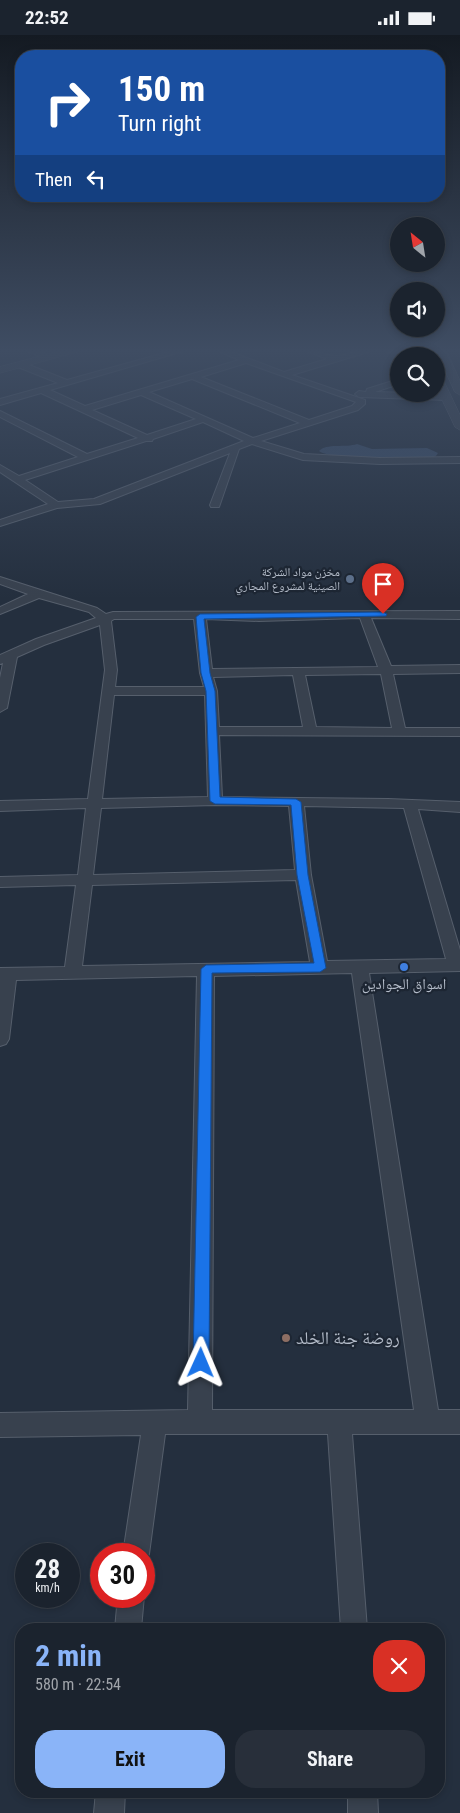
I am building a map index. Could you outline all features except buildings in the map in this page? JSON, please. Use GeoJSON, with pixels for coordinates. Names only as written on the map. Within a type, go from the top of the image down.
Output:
{"type":"FeatureCollection","features":[{"type":"Feature","properties":{"kind":"street"},"geometry":{"type":"LineString","coordinates":[[38,433],[87,458]]}},
{"type":"Feature","properties":{"kind":"street"},"geometry":{"type":"LineString","coordinates":[[136,433],[149,439]]}},
{"type":"Feature","properties":{"kind":"street"},"geometry":{"type":"LineString","coordinates":[[19,479],[166,433]]}},
{"type":"Feature","properties":{"kind":"street"},"geometry":{"type":"LineString","coordinates":[[235,433],[252,441],[303,457]]}},
{"type":"Feature","properties":{"kind":"street"},"geometry":{"type":"LineString","coordinates":[[0,523],[56,505],[96,503],[232,451],[252,441],[277,433]]}},
{"type":"Feature","properties":{"kind":"street"},"geometry":{"type":"LineString","coordinates":[[232,451],[380,461],[460,460]]}},
{"type":"Feature","properties":{"kind":"street"},"geometry":{"type":"LineString","coordinates":[[216,505],[232,451]]}},
{"type":"Feature","properties":{"kind":"street"},"geometry":{"type":"LineString","coordinates":[[0,468],[56,505]]}},
{"type":"Feature","properties":{"kind":"street"},"geometry":{"type":"LineString","coordinates":[[0,580],[38,595],[93,610],[105,619],[110,671],[93,805],[86,880],[73,973]]}},
{"type":"Feature","properties":{"kind":"street"},"geometry":{"type":"LineString","coordinates":[[0,611],[38,595]]}},
{"type":"Feature","properties":{"kind":"street"},"geometry":{"type":"LineString","coordinates":[[364,614],[386,670],[399,731]]}},
{"type":"Feature","properties":{"kind":"street"},"geometry":{"type":"LineString","coordinates":[[0,708],[4,657],[113,616],[460,615]]}},
{"type":"Feature","properties":{"kind":"street"},"geometry":{"type":"LineString","coordinates":[[200,617],[206,673],[211,691],[215,801]]}},
{"type":"Feature","properties":{"kind":"street"},"geometry":{"type":"LineString","coordinates":[[206,673],[460,669]]}},
{"type":"Feature","properties":{"kind":"street"},"geometry":{"type":"LineString","coordinates":[[298,671],[310,731]]}},
{"type":"Feature","properties":{"kind":"street"},"geometry":{"type":"LineString","coordinates":[[108,691],[211,691]]}},
{"type":"Feature","properties":{"kind":"street"},"geometry":{"type":"LineString","coordinates":[[213,731],[460,732]]}},
{"type":"Feature","properties":{"kind":"street"},"geometry":{"type":"LineString","coordinates":[[0,806],[215,801],[460,807]]}},
{"type":"Feature","properties":{"kind":"street"},"geometry":{"type":"LineString","coordinates":[[296,802],[303,875],[320,968]]}},
{"type":"Feature","properties":{"kind":"street"},"geometry":{"type":"LineString","coordinates":[[0,1039],[4,974],[458,965],[410,805]]}},
{"type":"Feature","properties":{"kind":"street"},"geometry":{"type":"LineString","coordinates":[[0,882],[303,875]]}},
{"type":"Feature","properties":{"kind":"street"},"geometry":{"type":"LineString","coordinates":[[360,967],[428,1423]]}},
{"type":"Feature","properties":{"kind":"street"},"geometry":{"type":"LineString","coordinates":[[200,1422],[206,969]]}},
{"type":"Feature","properties":{"kind":"street"},"geometry":{"type":"LineString","coordinates":[[0,1425],[200,1422],[460,1423]]}},
{"type":"Feature","properties":{"kind":"street"},"geometry":{"type":"LineString","coordinates":[[138,1543],[155,1423]]}},
{"type":"Feature","properties":{"kind":"street"},"geometry":{"type":"LineString","coordinates":[[339,1423],[354,1623]]}},
{"type":"Feature","properties":{"kind":"street"},"geometry":{"type":"LineString","coordinates":[[129,1623],[130,1608]]}},
{"type":"Feature","properties":{"kind":"street"},"geometry":{"type":"LineString","coordinates":[[109,1813],[110,1798]]}},
{"type":"Feature","properties":{"kind":"street"},"geometry":{"type":"LineString","coordinates":[[362,1798],[363,1813]]}},
{"type":"Feature","properties":{"kind":"water"},"geometry":{"type":"Polygon","coordinates":[[[357,444],[372,449],[427,448],[438,453],[431,458],[373,459],[340,456],[319,451],[331,446],[357,444]]]}},
{"type":"Feature","properties":{"kind":"place","name":"مخزن مواد الشركة الصينية لمشروع المجاري"},"geometry":{"type":"Point","coordinates":[350,579]}},
{"type":"Feature","properties":{"kind":"place","name":"اسواق الجوادين"},"geometry":{"type":"Point","coordinates":[404,967]}},
{"type":"Feature","properties":{"kind":"place","name":"روضة جنة الخلد"},"geometry":{"type":"Point","coordinates":[286,1338]}},
{"type":"Feature","properties":{"kind":"route"},"geometry":{"type":"LineString","coordinates":[[201,1363],[206,969],[320,968],[303,875],[296,802],[215,801],[211,691],[206,673],[200,617],[383,614]]}}]}
